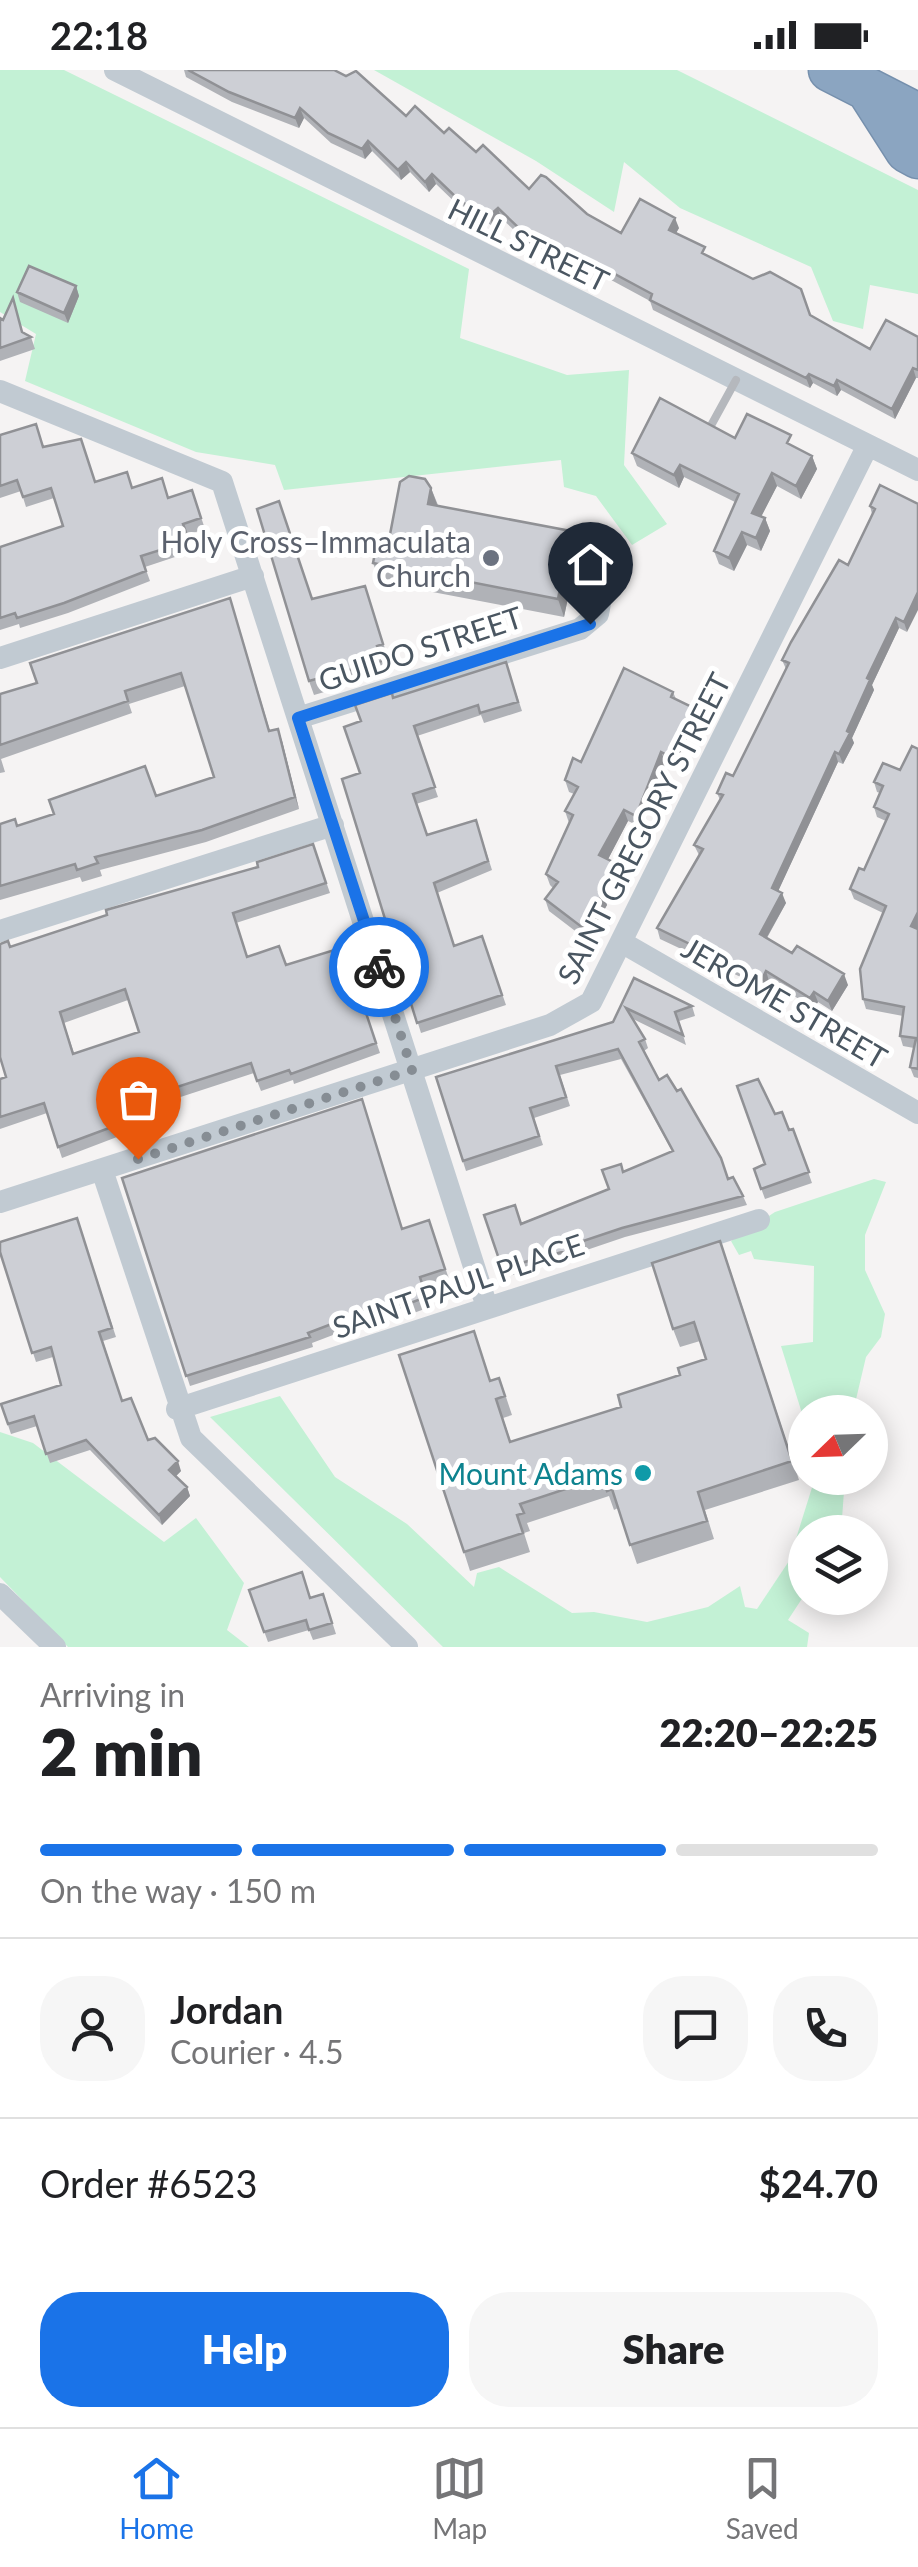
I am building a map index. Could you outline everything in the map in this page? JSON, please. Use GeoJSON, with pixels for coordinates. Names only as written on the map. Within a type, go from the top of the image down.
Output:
{"type":"FeatureCollection","features":[{"type":"Feature","properties":{"kind":"highway"},"geometry":{"type":"LineString","coordinates":[[830,70],[918,115]]}},
{"type":"Feature","properties":{"kind":"highway"},"geometry":{"type":"LineString","coordinates":[[867,90],[906,151],[918,158]]}},
{"type":"Feature","properties":{"kind":"street","name":"HILL STREET"},"geometry":{"type":"LineString","coordinates":[[115,70],[918,470]]}},
{"type":"Feature","properties":{"kind":"street"},"geometry":{"type":"LineString","coordinates":[[0,391],[222,482],[487,1307]]}},
{"type":"Feature","properties":{"kind":"street","name":"SAINT GREGORY STREET"},"geometry":{"type":"LineString","coordinates":[[0,1202],[412,1070],[578,1012],[599,992],[868,445]]}},
{"type":"Feature","properties":{"kind":"street"},"geometry":{"type":"LineString","coordinates":[[0,658],[252,576]]}},
{"type":"Feature","properties":{"kind":"street","name":"GUIDO STREET"},"geometry":{"type":"LineString","coordinates":[[298,718],[580,629],[598,614],[601,598]]}},
{"type":"Feature","properties":{"kind":"street"},"geometry":{"type":"LineString","coordinates":[[0,931],[333,826]]}},
{"type":"Feature","properties":{"kind":"street","name":"JEROME STREET"},"geometry":{"type":"LineString","coordinates":[[623,943],[918,1113]]}},
{"type":"Feature","properties":{"kind":"street"},"geometry":{"type":"LineString","coordinates":[[102,1170],[178,1409],[196,1444],[407,1647]]}},
{"type":"Feature","properties":{"kind":"street","name":"SAINT PAUL PLACE"},"geometry":{"type":"LineString","coordinates":[[178,1409],[759,1220]]}},
{"type":"Feature","properties":{"kind":"street"},"geometry":{"type":"LineString","coordinates":[[0,1594],[54,1647]]}},
{"type":"Feature","properties":{"kind":"green space"},"geometry":{"type":"Polygon","coordinates":[[[0,70],[64,70],[469,269],[460,338],[567,375],[629,370],[624,465],[667,524],[632,545],[596,496],[564,487],[561,460],[284,490],[275,465],[196,452],[25,381],[36,334],[0,312],[0,70]]]}},
{"type":"Feature","properties":{"kind":"green space"},"geometry":{"type":"Polygon","coordinates":[[[374,70],[677,70],[918,190],[918,294],[870,285],[863,329],[833,321],[811,267],[680,208],[624,162],[614,212],[536,161],[374,70]]]}},
{"type":"Feature","properties":{"kind":"green space"},"geometry":{"type":"Polygon","coordinates":[[[874,1179],[886,1182],[865,1235],[865,1270],[885,1314],[881,1337],[866,1357],[857,1395],[796,1395],[781,1346],[813,1342],[814,1266],[754,1259],[751,1251],[739,1255],[731,1241],[775,1212],[874,1179]]]}},
{"type":"Feature","properties":{"kind":"green space"},"geometry":{"type":"Polygon","coordinates":[[[280,1396],[335,1477],[407,1524],[474,1587],[477,1573],[499,1567],[572,1613],[594,1612],[647,1622],[708,1607],[740,1586],[745,1607],[757,1609],[788,1562],[788,1615],[791,1615],[788,1620],[809,1633],[807,1647],[443,1647],[210,1417],[280,1396]]]}},
{"type":"Feature","properties":{"kind":"green space"},"geometry":{"type":"Polygon","coordinates":[[[0,1432],[33,1443],[164,1542],[196,1518],[244,1583],[227,1630],[249,1647],[68,1647],[0,1577],[0,1432]]]}},
{"type":"Feature","properties":{"kind":"green space"},"geometry":{"type":"Polygon","coordinates":[[[810,1495],[844,1495],[842,1515],[803,1515],[810,1495]]]}},
{"type":"Feature","properties":{"kind":"building"},"geometry":{"type":"Polygon","coordinates":[[[188,70],[334,70],[346,76],[356,71],[406,116],[415,106],[444,133],[449,128],[476,152],[483,145],[529,189],[541,175],[546,177],[587,214],[621,233],[640,199],[675,218],[669,230],[705,247],[702,253],[753,279],[770,272],[801,289],[810,315],[870,349],[886,320],[918,337],[918,370],[913,368],[892,409],[837,380],[834,386],[809,374],[806,378],[650,300],[652,294],[596,264],[524,233],[498,208],[489,216],[460,201],[432,174],[425,182],[406,162],[398,170],[368,141],[362,149],[328,133],[300,108],[295,118],[229,92],[188,70]]]}},
{"type":"Feature","properties":{"kind":"building"},"geometry":{"type":"Polygon","coordinates":[[[29,266],[76,286],[64,313],[17,292],[29,266]]]}},
{"type":"Feature","properties":{"kind":"building"},"geometry":{"type":"Polygon","coordinates":[[[13,298],[22,332],[31,337],[0,348],[0,318],[3,320],[13,298]]]}},
{"type":"Feature","properties":{"kind":"building"},"geometry":{"type":"Polygon","coordinates":[[[660,398],[735,438],[747,414],[791,435],[787,443],[812,456],[796,486],[772,473],[752,513],[765,518],[756,538],[742,532],[729,558],[714,551],[739,494],[680,465],[674,475],[632,453],[660,398]]]}},
{"type":"Feature","properties":{"kind":"building"},"geometry":{"type":"Polygon","coordinates":[[[36,424],[43,447],[81,439],[95,482],[127,472],[132,488],[162,478],[168,498],[192,490],[201,518],[183,524],[189,541],[141,556],[146,571],[64,603],[17,618],[15,613],[0,618],[0,547],[63,526],[51,488],[23,497],[17,480],[0,486],[0,435],[36,424]]]}},
{"type":"Feature","properties":{"kind":"building","name":"Holy Cross–Immaculata Church"},"geometry":{"type":"Polygon","coordinates":[[[409,476],[425,479],[431,488],[428,504],[571,531],[558,599],[373,563],[377,543],[388,545],[400,482],[409,476]]]}},
{"type":"Feature","properties":{"kind":"building"},"geometry":{"type":"Polygon","coordinates":[[[880,485],[918,504],[918,592],[904,622],[896,618],[867,678],[870,680],[847,731],[850,733],[839,754],[835,752],[772,888],[782,893],[760,934],[792,953],[797,946],[844,974],[828,1001],[814,992],[810,998],[766,971],[762,979],[657,928],[703,849],[694,845],[723,795],[717,793],[726,773],[733,776],[789,663],[782,660],[791,642],[839,560],[848,565],[875,509],[870,506],[880,485]]]}},
{"type":"Feature","properties":{"kind":"building"},"geometry":{"type":"Polygon","coordinates":[[[279,501],[312,599],[365,586],[383,644],[377,646],[382,661],[309,681],[257,509],[279,501]]]}},
{"type":"Feature","properties":{"kind":"building"},"geometry":{"type":"Polygon","coordinates":[[[230,598],[269,731],[278,729],[295,797],[202,830],[95,857],[98,863],[77,870],[75,864],[0,886],[0,824],[15,819],[17,826],[54,814],[49,800],[145,766],[156,796],[214,777],[181,673],[125,691],[128,701],[0,745],[0,694],[37,683],[30,663],[230,598]]]}},
{"type":"Feature","properties":{"kind":"building"},"geometry":{"type":"Polygon","coordinates":[[[506,662],[518,702],[480,713],[478,705],[414,726],[435,787],[413,794],[427,835],[476,820],[488,861],[434,883],[454,946],[482,936],[502,995],[417,1023],[342,779],[360,773],[344,727],[361,721],[355,705],[392,693],[393,698],[506,662]]]}},
{"type":"Feature","properties":{"kind":"building"},"geometry":{"type":"Polygon","coordinates":[[[624,668],[673,692],[671,697],[692,707],[669,756],[661,752],[636,816],[624,810],[599,855],[613,862],[599,891],[603,894],[583,928],[545,899],[558,882],[546,874],[573,815],[565,811],[578,787],[565,780],[573,758],[581,762],[624,668]]]}},
{"type":"Feature","properties":{"kind":"building"},"geometry":{"type":"Polygon","coordinates":[[[912,746],[918,749],[918,912],[911,926],[918,929],[918,1069],[910,1067],[916,1038],[900,1036],[904,1007],[863,999],[860,969],[886,906],[850,889],[859,868],[864,870],[889,814],[874,807],[883,786],[874,782],[883,763],[900,770],[912,746]]]}},
{"type":"Feature","properties":{"kind":"building"},"geometry":{"type":"Polygon","coordinates":[[[313,844],[326,883],[233,913],[247,957],[279,946],[286,965],[344,947],[376,1043],[291,1074],[289,1070],[257,1081],[251,1063],[149,1096],[153,1107],[146,1110],[147,1114],[58,1147],[44,1103],[0,1117],[0,1079],[6,1077],[0,1057],[0,944],[8,941],[10,947],[107,915],[106,910],[258,867],[257,862],[313,844]],[[125,989],[60,1012],[73,1054],[139,1032],[125,989]]]}},
{"type":"Feature","properties":{"kind":"building"},"geometry":{"type":"Polygon","coordinates":[[[634,978],[692,1006],[675,1012],[683,1035],[626,1008],[645,1039],[639,1042],[659,1080],[667,1075],[677,1091],[681,1089],[721,1158],[728,1179],[733,1177],[743,1196],[622,1228],[565,1247],[566,1251],[502,1268],[484,1215],[515,1205],[521,1224],[609,1189],[602,1170],[621,1164],[623,1172],[673,1151],[618,1049],[556,1066],[566,1097],[530,1108],[539,1136],[463,1161],[436,1077],[613,1022],[634,978]]]}},
{"type":"Feature","properties":{"kind":"building"},"geometry":{"type":"Polygon","coordinates":[[[758,1079],[775,1114],[782,1112],[789,1130],[793,1129],[809,1172],[761,1189],[754,1169],[765,1164],[737,1086],[758,1079]]]}},
{"type":"Feature","properties":{"kind":"building"},"geometry":{"type":"Polygon","coordinates":[[[362,1099],[402,1229],[429,1220],[445,1269],[420,1277],[426,1297],[408,1304],[405,1296],[308,1333],[310,1337],[186,1376],[122,1178],[362,1099]]]}},
{"type":"Feature","properties":{"kind":"building"},"geometry":{"type":"Polygon","coordinates":[[[77,1218],[112,1328],[99,1332],[122,1401],[131,1398],[148,1440],[155,1438],[178,1461],[169,1470],[187,1487],[159,1515],[86,1440],[46,1454],[34,1416],[8,1424],[1,1404],[61,1385],[51,1347],[32,1353],[0,1242],[77,1218]]]}},
{"type":"Feature","properties":{"kind":"building"},"geometry":{"type":"Polygon","coordinates":[[[720,1241],[788,1449],[788,1462],[698,1492],[707,1521],[630,1545],[612,1489],[607,1491],[602,1477],[520,1504],[524,1513],[517,1515],[523,1533],[464,1552],[399,1355],[474,1331],[490,1381],[499,1378],[505,1396],[496,1399],[510,1442],[621,1407],[618,1395],[680,1375],[678,1368],[706,1359],[694,1322],[673,1329],[652,1263],[720,1241]]]}},
{"type":"Feature","properties":{"kind":"building"},"geometry":{"type":"Polygon","coordinates":[[[302,1572],[310,1598],[323,1594],[332,1623],[309,1630],[306,1620],[264,1632],[249,1590],[302,1572]]]}},
{"type":"Feature","properties":{"kind":"railway"},"geometry":{"type":"LineString","coordinates":[[708,431],[736,380]]}},
{"type":"Feature","properties":{"kind":"way so far"},"geometry":{"type":"LineString","coordinates":[[138,1159],[412,1070],[379,967]]}},
{"type":"Feature","properties":{"kind":"place","name":"Holy Cross–Immaculata Church"},"geometry":{"type":"Point","coordinates":[491,558]}},
{"type":"Feature","properties":{"kind":"place","name":"Mount Adams"},"geometry":{"type":"Point","coordinates":[643,1473]}},
{"type":"Feature","properties":{"kind":"route"},"geometry":{"type":"LineString","coordinates":[[379,967],[298,718],[590,624]]}}]}
